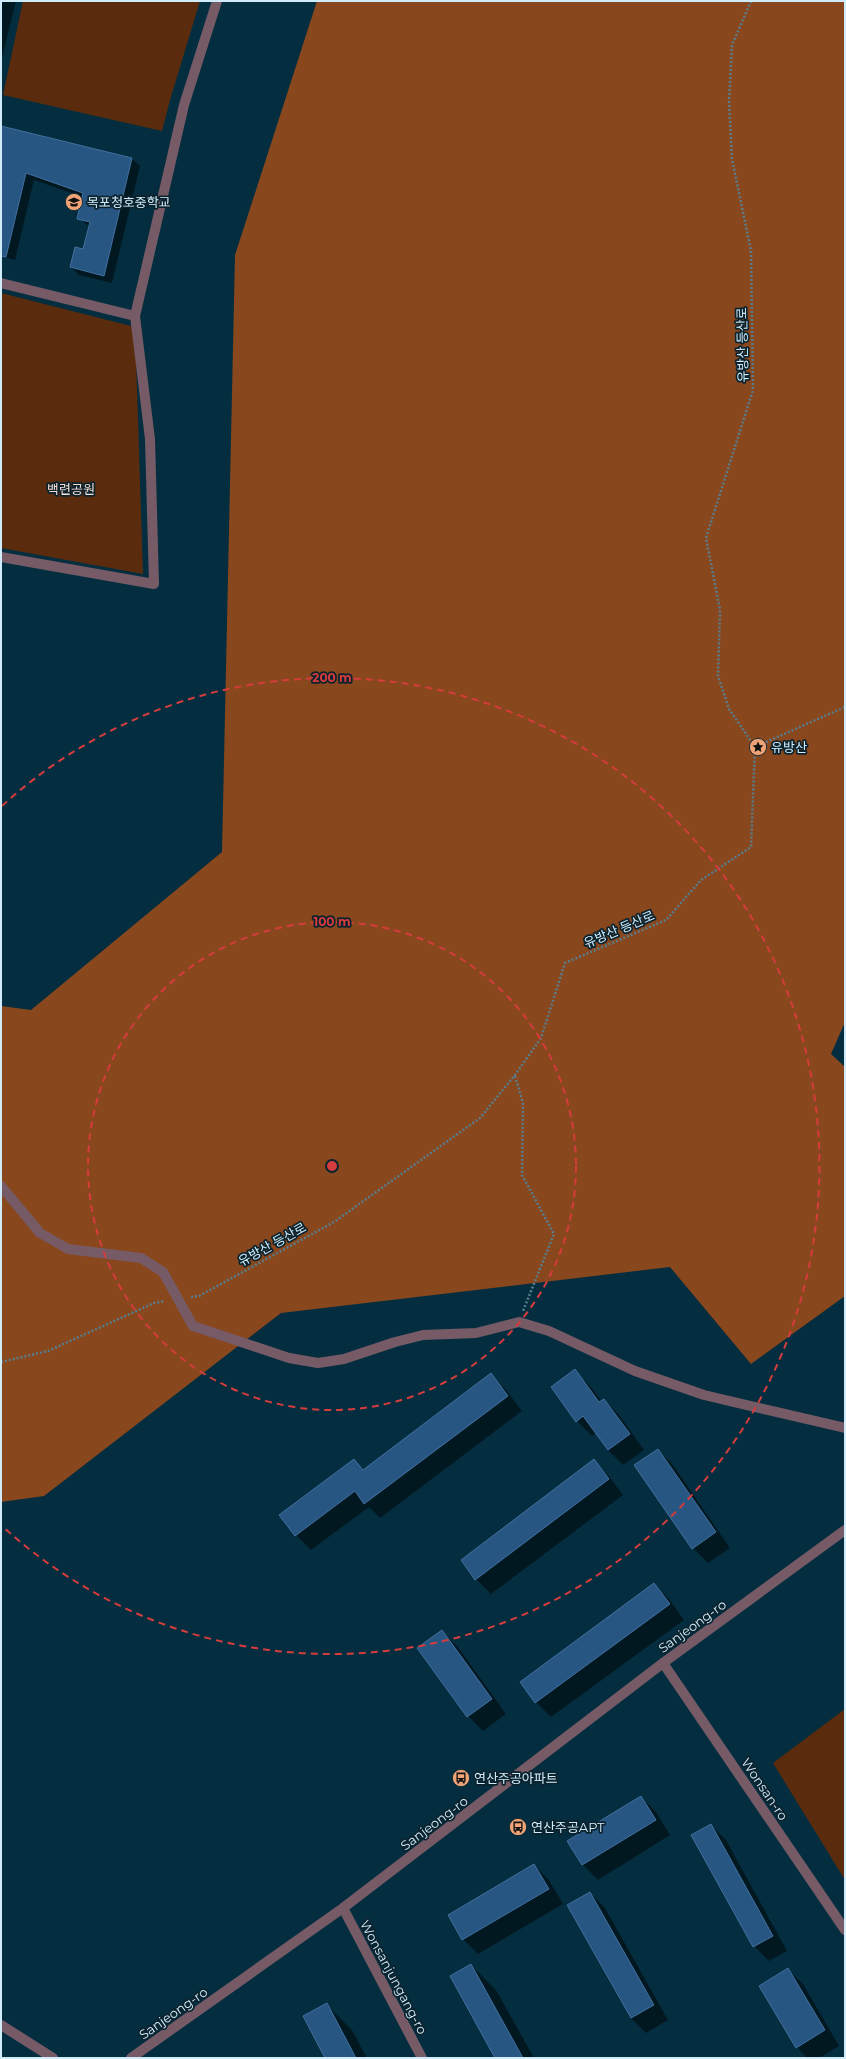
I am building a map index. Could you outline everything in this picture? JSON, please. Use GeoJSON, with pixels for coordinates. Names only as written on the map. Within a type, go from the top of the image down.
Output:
{"type":"FeatureCollection","features":[{"type":"Feature","properties":{"kind":"street"},"geometry":{"type":"LineString","coordinates":[[1,557],[154,584],[150,439],[135,316],[184,105],[217,1]]}},
{"type":"Feature","properties":{"kind":"street"},"geometry":{"type":"LineString","coordinates":[[1,283],[135,316]]}},
{"type":"Feature","properties":{"kind":"street"},"geometry":{"type":"LineString","coordinates":[[1,1186],[40,1233],[68,1249],[141,1258],[163,1272],[193,1326],[289,1358],[318,1363],[344,1359],[423,1334],[476,1334],[519,1322],[549,1331],[635,1371],[704,1395],[845,1428]]}},
{"type":"Feature","properties":{"kind":"street","name":"Sanjeong-ro"},"geometry":{"type":"LineString","coordinates":[[131,2058],[343,1908],[664,1663],[845,1530]]}},
{"type":"Feature","properties":{"kind":"street","name":"Wonsan-ro"},"geometry":{"type":"LineString","coordinates":[[664,1663],[845,1930]]}},
{"type":"Feature","properties":{"kind":"street","name":"Wonsanjungang-ro"},"geometry":{"type":"LineString","coordinates":[[343,1908],[422,2058]]}},
{"type":"Feature","properties":{"kind":"street"},"geometry":{"type":"LineString","coordinates":[[1,2024],[54,2058]]}},
{"type":"Feature","properties":{"kind":"path","name":"유방산 등산로"},"geometry":{"type":"LineString","coordinates":[[1,1362],[48,1351],[154,1303],[199,1296],[334,1222],[480,1118],[514,1075],[540,1038],[565,963],[666,920],[701,880],[751,847],[755,747],[729,709],[718,676],[720,610],[706,538],[753,390],[751,251],[732,159],[729,102],[732,45],[751,1]]}},
{"type":"Feature","properties":{"kind":"path"},"geometry":{"type":"LineString","coordinates":[[755,747],[845,707]]}},
{"type":"Feature","properties":{"kind":"path"},"geometry":{"type":"LineString","coordinates":[[514,1075],[522,1103],[522,1175],[554,1234],[519,1322]]}},
{"type":"Feature","properties":{"kind":"green space"},"geometry":{"type":"Polygon","coordinates":[[[23,1],[200,1],[162,131],[3,95],[23,1]]]}},
{"type":"Feature","properties":{"kind":"green space","name":"백련공원"},"geometry":{"type":"Polygon","coordinates":[[[1,293],[135,327],[143,574],[1,548],[1,293]]]}},
{"type":"Feature","properties":{"kind":"green space"},"geometry":{"type":"Polygon","coordinates":[[[845,1709],[845,1880],[773,1763],[845,1709]]]}},
{"type":"Feature","properties":{"kind":"shaded area"},"geometry":{"type":"Polygon","coordinates":[[[317,1],[845,1],[845,1022],[831,1054],[845,1067],[845,1296],[751,1364],[670,1267],[281,1313],[44,1496],[1,1502],[1,1006],[31,1010],[222,852],[235,255],[317,1]]]}},
{"type":"Feature","properties":{"kind":"building"},"geometry":{"type":"Polygon","coordinates":[[[1,126],[132,158],[104,276],[70,267],[75,247],[83,249],[90,222],[77,219],[83,193],[26,173],[6,257],[1,256],[1,126]]]}},
{"type":"Feature","properties":{"kind":"building"},"geometry":{"type":"Polygon","coordinates":[[[575,1369],[599,1402],[604,1399],[630,1434],[608,1450],[583,1416],[576,1422],[551,1387],[575,1369]]]}},
{"type":"Feature","properties":{"kind":"building"},"geometry":{"type":"Polygon","coordinates":[[[491,1373],[508,1396],[364,1504],[355,1491],[295,1536],[279,1515],[354,1459],[363,1470],[491,1373]]]}},
{"type":"Feature","properties":{"kind":"building"},"geometry":{"type":"Polygon","coordinates":[[[658,1449],[716,1532],[692,1549],[634,1465],[658,1449]]]}},
{"type":"Feature","properties":{"kind":"building"},"geometry":{"type":"Polygon","coordinates":[[[594,1459],[609,1479],[475,1580],[461,1560],[594,1459]]]}},
{"type":"Feature","properties":{"kind":"building"},"geometry":{"type":"Polygon","coordinates":[[[654,1583],[670,1604],[535,1703],[520,1682],[654,1583]]]}},
{"type":"Feature","properties":{"kind":"building"},"geometry":{"type":"Polygon","coordinates":[[[442,1630],[492,1699],[467,1717],[417,1648],[442,1630]]]}},
{"type":"Feature","properties":{"kind":"building"},"geometry":{"type":"Polygon","coordinates":[[[641,1796],[656,1820],[582,1865],[567,1841],[641,1796]]]}},
{"type":"Feature","properties":{"kind":"building"},"geometry":{"type":"Polygon","coordinates":[[[711,1824],[773,1936],[753,1947],[691,1835],[711,1824]]]}},
{"type":"Feature","properties":{"kind":"building"},"geometry":{"type":"Polygon","coordinates":[[[534,1864],[549,1889],[462,1940],[448,1915],[534,1864]]]}},
{"type":"Feature","properties":{"kind":"building"},"geometry":{"type":"Polygon","coordinates":[[[590,1892],[654,2005],[631,2018],[567,1905],[590,1892]]]}},
{"type":"Feature","properties":{"kind":"building"},"geometry":{"type":"Polygon","coordinates":[[[471,1964],[523,2058],[495,2058],[450,1976],[471,1964]]]}},
{"type":"Feature","properties":{"kind":"building"},"geometry":{"type":"Polygon","coordinates":[[[788,1968],[825,2030],[796,2048],[759,1986],[788,1968]]]}},
{"type":"Feature","properties":{"kind":"building"},"geometry":{"type":"Polygon","coordinates":[[[327,2003],[356,2058],[325,2058],[303,2016],[327,2003]]]}},
{"type":"Feature","properties":{"kind":"place","name":"목포청호중학교"},"geometry":{"type":"Point","coordinates":[74,202]}},
{"type":"Feature","properties":{"kind":"place","name":"유방산"},"geometry":{"type":"Point","coordinates":[758,747]}},
{"type":"Feature","properties":{"kind":"place","name":"연산주공아파트"},"geometry":{"type":"Point","coordinates":[461,1778]}},
{"type":"Feature","properties":{"kind":"place","name":"연산주공APT"},"geometry":{"type":"Point","coordinates":[518,1827]}}]}
